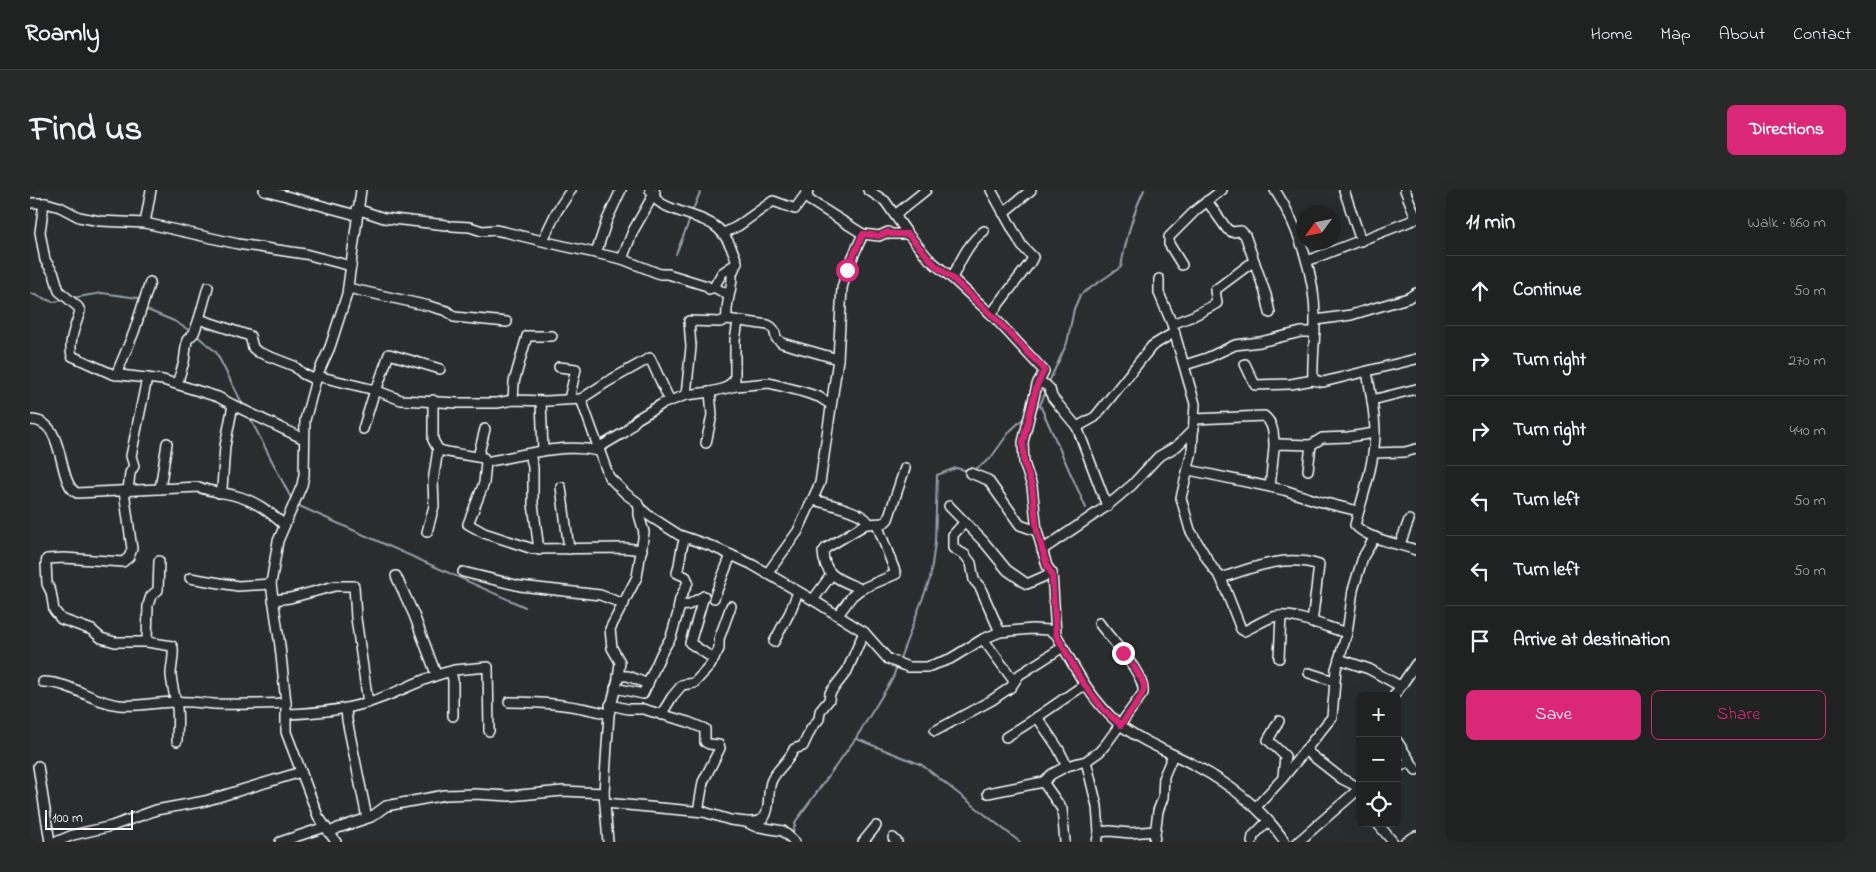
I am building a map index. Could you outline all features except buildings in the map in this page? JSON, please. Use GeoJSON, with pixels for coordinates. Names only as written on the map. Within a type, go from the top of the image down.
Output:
{"type":"FeatureCollection","features":[{"type":"Feature","properties":{"kind":"street"},"geometry":{"type":"LineString","coordinates":[[145,223],[151,190]]}},
{"type":"Feature","properties":{"kind":"street"},"geometry":{"type":"LineString","coordinates":[[264,190],[384,218],[470,227],[482,231],[495,230],[543,240],[559,246],[622,259],[660,274],[707,286],[709,289],[714,287],[722,273],[738,262]]}},
{"type":"Feature","properties":{"kind":"street"},"geometry":{"type":"LineString","coordinates":[[336,842],[318,816],[286,732],[286,703],[271,584],[273,566],[284,525],[302,485],[304,475],[305,420],[316,378],[339,322],[348,288],[361,190]]}},
{"type":"Feature","properties":{"kind":"street"},"geometry":{"type":"LineString","coordinates":[[543,240],[557,211],[571,190]]}},
{"type":"Feature","properties":{"kind":"street"},"geometry":{"type":"LineString","coordinates":[[596,253],[607,220],[621,190]]}},
{"type":"Feature","properties":{"kind":"street"},"geometry":{"type":"LineString","coordinates":[[868,190],[885,201],[908,234],[935,265],[991,314],[1043,368],[1044,371],[1038,382],[1023,442],[1024,462],[1032,486],[1037,531],[1042,550],[1052,574],[1056,634],[1084,685],[1103,709],[1121,725],[1149,743],[1173,754],[1229,786],[1256,807],[1285,842]]}},
{"type":"Feature","properties":{"kind":"street"},"geometry":{"type":"LineString","coordinates":[[896,215],[926,190]]}},
{"type":"Feature","properties":{"kind":"street"},"geometry":{"type":"LineString","coordinates":[[991,190],[1022,246],[1032,257],[1030,263],[991,314]]}},
{"type":"Feature","properties":{"kind":"street"},"geometry":{"type":"LineString","coordinates":[[1003,213],[1031,190]]}},
{"type":"Feature","properties":{"kind":"street"},"geometry":{"type":"LineString","coordinates":[[1182,264],[1169,244],[1169,237],[1222,190]]}},
{"type":"Feature","properties":{"kind":"street"},"geometry":{"type":"LineString","coordinates":[[1275,190],[1292,220],[1311,276],[1316,320],[1313,380]]}},
{"type":"Feature","properties":{"kind":"street"},"geometry":{"type":"LineString","coordinates":[[1344,190],[1361,241]]}},
{"type":"Feature","properties":{"kind":"street"},"geometry":{"type":"LineString","coordinates":[[1307,262],[1416,218],[1405,190]]}},
{"type":"Feature","properties":{"kind":"street"},"geometry":{"type":"LineString","coordinates":[[622,259],[633,231],[654,191]]}},
{"type":"Feature","properties":{"kind":"street"},"geometry":{"type":"LineString","coordinates":[[654,191],[656,200],[716,226],[724,233],[738,262]]}},
{"type":"Feature","properties":{"kind":"street"},"geometry":{"type":"LineString","coordinates":[[808,192],[809,200],[863,234],[879,236],[888,232],[890,234],[908,234]]}},
{"type":"Feature","properties":{"kind":"street"},"geometry":{"type":"LineString","coordinates":[[724,233],[738,226],[772,201],[795,209],[808,192]]}},
{"type":"Feature","properties":{"kind":"street"},"geometry":{"type":"LineString","coordinates":[[1207,202],[1227,229],[1232,232],[1241,231],[1245,235],[1266,295],[1270,314]]}},
{"type":"Feature","properties":{"kind":"street"},"geometry":{"type":"LineString","coordinates":[[30,203],[44,203],[60,207],[80,217],[100,221],[145,223],[238,244],[305,254],[352,266]]}},
{"type":"Feature","properties":{"kind":"street"},"geometry":{"type":"LineString","coordinates":[[44,203],[40,232],[45,260],[54,274],[59,292],[78,306],[80,311],[70,340],[72,356],[112,374],[177,384],[218,397],[304,439]]}},
{"type":"Feature","properties":{"kind":"street"},"geometry":{"type":"LineString","coordinates":[[952,278],[965,251],[975,237],[984,231]]}},
{"type":"Feature","properties":{"kind":"street"},"geometry":{"type":"LineString","coordinates":[[767,574],[798,531],[820,482],[838,359],[842,288],[847,270],[863,234]]}},
{"type":"Feature","properties":{"kind":"street"},"geometry":{"type":"LineString","coordinates":[[1077,427],[1095,417],[1152,346],[1174,328],[1217,303],[1215,290],[1254,261]]}},
{"type":"Feature","properties":{"kind":"street"},"geometry":{"type":"LineString","coordinates":[[727,319],[728,295],[734,280],[732,274],[738,262]]}},
{"type":"Feature","properties":{"kind":"street"},"geometry":{"type":"LineString","coordinates":[[1159,279],[1159,293],[1174,328],[1196,404],[1189,470],[1184,482],[1181,498],[1185,517],[1190,530],[1221,578],[1240,629],[1244,631],[1272,617],[1280,616],[1347,633]]}},
{"type":"Feature","properties":{"kind":"street"},"geometry":{"type":"LineString","coordinates":[[116,375],[134,332],[150,282]]}},
{"type":"Feature","properties":{"kind":"street"},"geometry":{"type":"LineString","coordinates":[[177,384],[188,340],[194,333],[208,287]]}},
{"type":"Feature","properties":{"kind":"street"},"geometry":{"type":"LineString","coordinates":[[714,287],[728,295]]}},
{"type":"Feature","properties":{"kind":"street"},"geometry":{"type":"LineString","coordinates":[[348,288],[429,306],[447,311],[454,317],[507,322]]}},
{"type":"Feature","properties":{"kind":"street"},"geometry":{"type":"LineString","coordinates":[[1316,320],[1351,315],[1408,298],[1416,293]]}},
{"type":"Feature","properties":{"kind":"street"},"geometry":{"type":"LineString","coordinates":[[199,319],[250,336],[253,348],[258,352],[294,366],[303,374],[375,390],[401,400],[497,403],[513,400],[581,399],[650,358],[669,399]]}},
{"type":"Feature","properties":{"kind":"street"},"geometry":{"type":"LineString","coordinates":[[686,395],[691,347],[689,321],[720,322],[727,319],[768,325],[772,327],[776,338],[782,343],[838,359]]}},
{"type":"Feature","properties":{"kind":"street"},"geometry":{"type":"LineString","coordinates":[[724,389],[735,380],[735,340],[738,322]]}},
{"type":"Feature","properties":{"kind":"street"},"geometry":{"type":"LineString","coordinates":[[1184,365],[1207,358],[1235,345],[1260,342],[1302,332],[1315,332]]}},
{"type":"Feature","properties":{"kind":"street"},"geometry":{"type":"LineString","coordinates":[[513,400],[514,382],[527,336],[552,336]]}},
{"type":"Feature","properties":{"kind":"street"},"geometry":{"type":"LineString","coordinates":[[363,429],[389,354],[440,369]]}},
{"type":"Feature","properties":{"kind":"street"},"geometry":{"type":"LineString","coordinates":[[1245,364],[1255,385],[1291,384],[1313,380],[1322,382],[1416,360]]}},
{"type":"Feature","properties":{"kind":"street"},"geometry":{"type":"LineString","coordinates":[[559,367],[576,369],[569,399]]}},
{"type":"Feature","properties":{"kind":"street"},"geometry":{"type":"LineString","coordinates":[[1367,372],[1375,433],[1373,453],[1355,525],[1375,537],[1416,550]]}},
{"type":"Feature","properties":{"kind":"street"},"geometry":{"type":"LineString","coordinates":[[147,378],[131,456],[134,466],[130,473],[126,491],[132,549],[128,558],[123,562],[73,558],[48,559],[46,563],[46,576],[54,610],[61,619],[92,630],[101,638],[115,642],[147,642],[172,646],[174,660],[171,667],[173,692],[176,702],[177,741]]}},
{"type":"Feature","properties":{"kind":"street"},"geometry":{"type":"LineString","coordinates":[[1038,382],[1050,389],[1052,397],[1077,427],[1107,506]]}},
{"type":"Feature","properties":{"kind":"street"},"geometry":{"type":"LineString","coordinates":[[438,449],[482,459],[543,451],[584,448],[599,450],[625,432],[637,420],[662,404],[686,395],[736,386],[769,383],[819,397],[830,404]]}},
{"type":"Feature","properties":{"kind":"street"},"geometry":{"type":"LineString","coordinates":[[1372,400],[1416,389]]}},
{"type":"Feature","properties":{"kind":"street"},"geometry":{"type":"LineString","coordinates":[[706,443],[712,415],[710,392]]}},
{"type":"Feature","properties":{"kind":"street"},"geometry":{"type":"LineString","coordinates":[[581,399],[609,477],[637,502],[639,507],[648,515],[686,538],[731,555],[814,600],[864,632],[888,659],[908,667],[926,667],[950,659],[983,639],[1000,632],[1032,629],[1049,630],[1056,634]]}},
{"type":"Feature","properties":{"kind":"street"},"geometry":{"type":"LineString","coordinates":[[427,532],[434,506],[433,482],[438,449],[433,440],[433,400]]}},
{"type":"Feature","properties":{"kind":"street"},"geometry":{"type":"LineString","coordinates":[[541,401],[543,451]]}},
{"type":"Feature","properties":{"kind":"street"},"geometry":{"type":"LineString","coordinates":[[219,493],[222,488],[225,446],[233,405]]}},
{"type":"Feature","properties":{"kind":"street"},"geometry":{"type":"LineString","coordinates":[[1194,419],[1264,416],[1268,419],[1272,427],[1274,448],[1270,487]]}},
{"type":"Feature","properties":{"kind":"street"},"geometry":{"type":"LineString","coordinates":[[30,420],[43,422],[48,427],[57,447],[68,486],[72,491],[83,493],[199,487],[247,499],[266,509],[284,525]]}},
{"type":"Feature","properties":{"kind":"street"},"geometry":{"type":"LineString","coordinates":[[485,428],[482,459],[484,484],[468,524],[522,547],[540,550],[625,548],[642,550]]}},
{"type":"Feature","properties":{"kind":"street"},"geometry":{"type":"LineString","coordinates":[[1042,550],[1107,506],[1132,485],[1158,457],[1177,446],[1194,429]]}},
{"type":"Feature","properties":{"kind":"street"},"geometry":{"type":"LineString","coordinates":[[1274,448],[1278,444],[1311,445],[1322,438],[1375,433]]}},
{"type":"Feature","properties":{"kind":"street"},"geometry":{"type":"LineString","coordinates":[[160,489],[167,443]]}},
{"type":"Feature","properties":{"kind":"street"},"geometry":{"type":"LineString","coordinates":[[1308,470],[1311,445]]}},
{"type":"Feature","properties":{"kind":"street"},"geometry":{"type":"LineString","coordinates":[[1373,453],[1405,452],[1416,449]]}},
{"type":"Feature","properties":{"kind":"street"},"geometry":{"type":"LineString","coordinates":[[530,454],[533,466],[533,504],[540,550]]}},
{"type":"Feature","properties":{"kind":"street"},"geometry":{"type":"LineString","coordinates":[[861,589],[831,575],[826,569],[823,552],[826,548],[866,524],[872,522],[877,524],[884,523],[888,519],[905,468]]}},
{"type":"Feature","properties":{"kind":"street"},"geometry":{"type":"LineString","coordinates":[[1189,470],[1270,487],[1358,511]]}},
{"type":"Feature","properties":{"kind":"street"},"geometry":{"type":"LineString","coordinates":[[970,473],[988,480],[1020,525],[1037,531]]}},
{"type":"Feature","properties":{"kind":"street"},"geometry":{"type":"LineString","coordinates":[[561,487],[569,549]]}},
{"type":"Feature","properties":{"kind":"street"},"geometry":{"type":"LineString","coordinates":[[813,500],[832,504],[866,518],[868,522],[866,524]]}},
{"type":"Feature","properties":{"kind":"street"},"geometry":{"type":"LineString","coordinates":[[949,506],[1012,575],[1027,584],[1052,574]]}},
{"type":"Feature","properties":{"kind":"street"},"geometry":{"type":"LineString","coordinates":[[608,842],[604,794],[610,709],[620,662],[612,648],[610,629],[637,577],[644,532],[639,515],[639,507]]}},
{"type":"Feature","properties":{"kind":"street"},"geometry":{"type":"LineString","coordinates":[[1400,544],[1408,520]]}},
{"type":"Feature","properties":{"kind":"street"},"geometry":{"type":"LineString","coordinates":[[964,523],[952,535],[953,548],[964,555],[971,563],[974,580],[980,587],[1000,632]]}},
{"type":"Feature","properties":{"kind":"street"},"geometry":{"type":"LineString","coordinates":[[838,615],[852,596],[861,589],[896,574],[877,524]]}},
{"type":"Feature","properties":{"kind":"street"},"geometry":{"type":"LineString","coordinates":[[1256,807],[1282,779],[1290,763],[1306,750],[1332,717],[1334,711],[1334,681],[1347,633],[1352,590],[1363,557],[1375,537]]}},
{"type":"Feature","properties":{"kind":"street"},"geometry":{"type":"LineString","coordinates":[[678,613],[680,599],[688,582],[686,577],[677,573],[682,545],[686,538]]}},
{"type":"Feature","properties":{"kind":"street"},"geometry":{"type":"LineString","coordinates":[[714,598],[731,555]]}},
{"type":"Feature","properties":{"kind":"street"},"geometry":{"type":"LineString","coordinates":[[1221,578],[1265,563],[1287,560],[1320,565],[1312,623]]}},
{"type":"Feature","properties":{"kind":"street"},"geometry":{"type":"LineString","coordinates":[[147,642],[148,605],[151,596],[158,590],[159,561]]}},
{"type":"Feature","properties":{"kind":"street"},"geometry":{"type":"LineString","coordinates":[[463,572],[520,586],[600,595],[624,604]]}},
{"type":"Feature","properties":{"kind":"street"},"geometry":{"type":"LineString","coordinates":[[814,600],[831,575]]}},
{"type":"Feature","properties":{"kind":"street"},"geometry":{"type":"LineString","coordinates":[[396,576],[414,615],[436,674]]}},
{"type":"Feature","properties":{"kind":"street"},"geometry":{"type":"LineString","coordinates":[[190,578],[238,586],[271,584]]}},
{"type":"Feature","properties":{"kind":"street"},"geometry":{"type":"LineString","coordinates":[[273,600],[290,598],[335,586],[354,586],[356,618],[368,703]]}},
{"type":"Feature","properties":{"kind":"street"},"geometry":{"type":"LineString","coordinates":[[772,638],[790,612],[798,592]]}},
{"type":"Feature","properties":{"kind":"street"},"geometry":{"type":"LineString","coordinates":[[615,688],[643,694],[671,637],[680,606],[688,605],[704,596],[690,643],[714,659]]}},
{"type":"Feature","properties":{"kind":"street"},"geometry":{"type":"LineString","coordinates":[[660,715],[682,685],[694,683],[710,666],[719,649],[719,640],[731,606]]}},
{"type":"Feature","properties":{"kind":"street"},"geometry":{"type":"LineString","coordinates":[[1279,658],[1280,616]]}},
{"type":"Feature","properties":{"kind":"street"},"geometry":{"type":"LineString","coordinates":[[988,793],[1043,782],[1052,774],[1067,766],[1086,761],[1099,752],[1143,693],[1144,687],[1140,677],[1099,623]]}},
{"type":"Feature","properties":{"kind":"street"},"geometry":{"type":"LineString","coordinates":[[605,803],[704,812],[730,820],[757,823],[764,818],[768,809],[771,782],[779,770],[791,758],[794,750],[803,746],[811,729],[819,719],[820,711],[828,700],[830,693],[847,671],[864,632]]}},
{"type":"Feature","properties":{"kind":"street"},"geometry":{"type":"LineString","coordinates":[[983,639],[1014,681]]}},
{"type":"Feature","properties":{"kind":"street"},"geometry":{"type":"LineString","coordinates":[[935,731],[992,700],[1011,687],[1018,675],[1063,647]]}},
{"type":"Feature","properties":{"kind":"street"},"geometry":{"type":"LineString","coordinates":[[1339,659],[1369,669],[1400,686]]}},
{"type":"Feature","properties":{"kind":"street"},"geometry":{"type":"LineString","coordinates":[[1396,692],[1416,664]]}},
{"type":"Feature","properties":{"kind":"street"},"geometry":{"type":"LineString","coordinates":[[287,714],[346,708],[368,703],[436,674],[488,667],[489,731]]}},
{"type":"Feature","properties":{"kind":"street"},"geometry":{"type":"LineString","coordinates":[[452,671],[453,716]]}},
{"type":"Feature","properties":{"kind":"street"},"geometry":{"type":"LineString","coordinates":[[1309,674],[1334,681]]}},
{"type":"Feature","properties":{"kind":"street"},"geometry":{"type":"LineString","coordinates":[[618,676],[628,676],[648,684]]}},
{"type":"Feature","properties":{"kind":"street"},"geometry":{"type":"LineString","coordinates":[[43,682],[53,682],[82,691],[93,699],[104,703],[141,706],[176,702],[214,704],[286,703]]}},
{"type":"Feature","properties":{"kind":"street"},"geometry":{"type":"LineString","coordinates":[[1006,737],[1084,685]]}},
{"type":"Feature","properties":{"kind":"street"},"geometry":{"type":"LineString","coordinates":[[509,702],[540,701],[610,709],[643,709],[688,722],[705,730],[705,742],[720,746],[717,758],[703,782],[699,809],[704,812]]}},
{"type":"Feature","properties":{"kind":"street"},"geometry":{"type":"LineString","coordinates":[[346,708],[367,818]]}},
{"type":"Feature","properties":{"kind":"street"},"geometry":{"type":"LineString","coordinates":[[1038,717],[1067,766]]}},
{"type":"Feature","properties":{"kind":"street"},"geometry":{"type":"LineString","coordinates":[[1279,721],[1268,740],[1290,763]]}},
{"type":"Feature","properties":{"kind":"street"},"geometry":{"type":"LineString","coordinates":[[1401,748],[1416,770]]}},
{"type":"Feature","properties":{"kind":"street"},"geometry":{"type":"LineString","coordinates":[[1306,750],[1342,779],[1356,786]]}},
{"type":"Feature","properties":{"kind":"street"},"geometry":{"type":"LineString","coordinates":[[1154,842],[1158,810],[1163,798],[1164,776],[1173,754]]}},
{"type":"Feature","properties":{"kind":"street"},"geometry":{"type":"LineString","coordinates":[[1086,761],[1096,806],[1099,832],[1097,842]]}},
{"type":"Feature","properties":{"kind":"street"},"geometry":{"type":"LineString","coordinates":[[1401,766],[1409,762]]}},
{"type":"Feature","properties":{"kind":"street"},"geometry":{"type":"LineString","coordinates":[[38,766],[50,842]]}},
{"type":"Feature","properties":{"kind":"street"},"geometry":{"type":"LineString","coordinates":[[56,842],[73,835],[112,826],[156,810],[205,801],[301,772]]}},
{"type":"Feature","properties":{"kind":"street"},"geometry":{"type":"LineString","coordinates":[[1043,782],[1062,809],[1065,842]]}},
{"type":"Feature","properties":{"kind":"street"},"geometry":{"type":"LineString","coordinates":[[280,842],[338,828],[367,818],[386,806],[445,794],[509,796],[564,791],[604,794]]}},
{"type":"Feature","properties":{"kind":"street"},"geometry":{"type":"LineString","coordinates":[[1298,842],[1356,791]]}},
{"type":"Feature","properties":{"kind":"street"},"geometry":{"type":"LineString","coordinates":[[1252,842],[1252,836],[1268,820]]}},
{"type":"Feature","properties":{"kind":"street"},"geometry":{"type":"LineString","coordinates":[[746,822],[754,826],[783,831],[792,840]]}},
{"type":"Feature","properties":{"kind":"street"},"geometry":{"type":"LineString","coordinates":[[864,842],[876,826]]}},
{"type":"Feature","properties":{"kind":"street"},"geometry":{"type":"LineString","coordinates":[[1380,827],[1393,842]]}},
{"type":"Feature","properties":{"kind":"street"},"geometry":{"type":"LineString","coordinates":[[1099,832],[1155,831]]}},
{"type":"Feature","properties":{"kind":"street"},"geometry":{"type":"LineString","coordinates":[[1405,842],[1416,836]]}},
{"type":"Feature","properties":{"kind":"waterway"},"geometry":{"type":"LineString","coordinates":[[692,212],[701,190]]}},
{"type":"Feature","properties":{"kind":"waterway"},"geometry":{"type":"LineString","coordinates":[[1048,384],[1067,343],[1074,309],[1080,295],[1121,267],[1130,227],[1144,190]]}},
{"type":"Feature","properties":{"kind":"waterway"},"geometry":{"type":"LineString","coordinates":[[676,254],[690,219]]}},
{"type":"Feature","properties":{"kind":"waterway"},"geometry":{"type":"LineString","coordinates":[[30,293],[53,302],[65,300]]}},
{"type":"Feature","properties":{"kind":"waterway"},"geometry":{"type":"LineString","coordinates":[[72,298],[102,293],[138,298],[139,301]]}},
{"type":"Feature","properties":{"kind":"waterway"},"geometry":{"type":"LineString","coordinates":[[145,309],[174,321],[192,332]]}},
{"type":"Feature","properties":{"kind":"waterway"},"geometry":{"type":"LineString","coordinates":[[196,335],[216,352],[244,407]]}},
{"type":"Feature","properties":{"kind":"waterway"},"geometry":{"type":"LineString","coordinates":[[1034,410],[1040,405],[1047,389]]}},
{"type":"Feature","properties":{"kind":"waterway"},"geometry":{"type":"LineString","coordinates":[[1040,405],[1086,508]]}},
{"type":"Feature","properties":{"kind":"waterway"},"geometry":{"type":"LineString","coordinates":[[973,471],[990,459],[1010,431],[1026,416]]}},
{"type":"Feature","properties":{"kind":"waterway"},"geometry":{"type":"LineString","coordinates":[[250,418],[292,500]]}},
{"type":"Feature","properties":{"kind":"waterway"},"geometry":{"type":"LineString","coordinates":[[899,661],[930,579],[935,543],[937,475],[956,468],[969,471]]}},
{"type":"Feature","properties":{"kind":"waterway"},"geometry":{"type":"LineString","coordinates":[[297,505],[525,607]]}},
{"type":"Feature","properties":{"kind":"waterway"},"geometry":{"type":"LineString","coordinates":[[792,835],[796,821],[856,738],[893,678],[897,665]]}},
{"type":"Feature","properties":{"kind":"waterway"},"geometry":{"type":"LineString","coordinates":[[857,739],[922,765],[1020,842]]}},
{"type":"Feature","properties":{"kind":"route"},"geometry":{"type":"LineString","coordinates":[[847,270],[863,234],[874,236],[879,236],[884,232],[908,234],[935,265],[991,314],[1043,368],[1044,371],[1037,385],[1023,442],[1023,457],[1032,486],[1037,531],[1047,566],[1052,574],[1056,634],[1081,680],[1103,709],[1121,725],[1143,693],[1144,687],[1140,677],[1123,653]]}}]}
